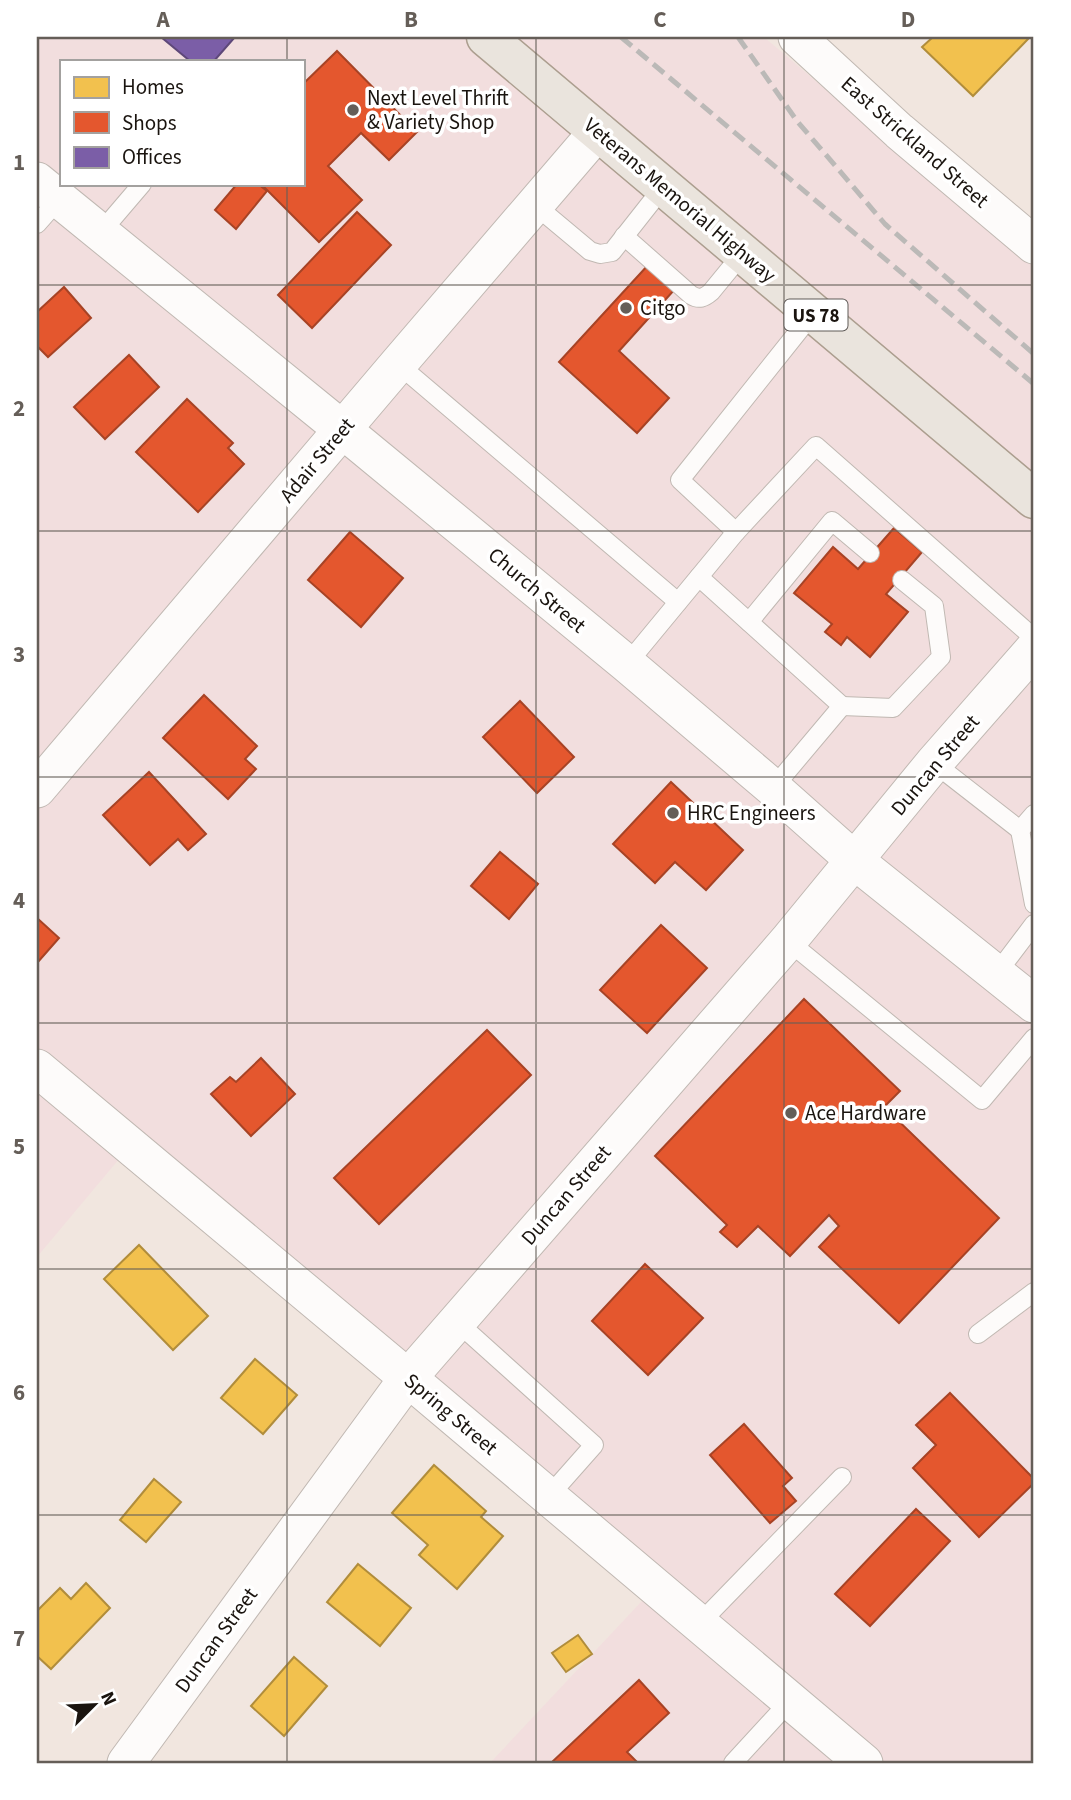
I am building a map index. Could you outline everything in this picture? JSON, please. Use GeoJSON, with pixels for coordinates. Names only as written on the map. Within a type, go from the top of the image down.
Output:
{"type":"FeatureCollection","features":[{"type":"Feature","properties":{"kind":"main road","name":"Veterans Memorial Highway"},"geometry":{"type":"LineString","coordinates":[[486,37],[1034,499]]}},
{"type":"Feature","properties":{"kind":"street","name":"East Strickland Street"},"geometry":{"type":"LineString","coordinates":[[797,37],[899,131],[1034,245]]}},
{"type":"Feature","properties":{"kind":"street","name":"Adair Street"},"geometry":{"type":"LineString","coordinates":[[37,789],[598,131]]}},
{"type":"Feature","properties":{"kind":"street","name":"Church Street"},"geometry":{"type":"LineString","coordinates":[[44,201],[101,232],[626,664],[854,860],[1034,1004]]}},
{"type":"Feature","properties":{"kind":"street","name":"Duncan Street"},"geometry":{"type":"LineString","coordinates":[[125,1763],[408,1378],[788,941],[934,763],[1034,649]]}},
{"type":"Feature","properties":{"kind":"street","name":"Spring Street"},"geometry":{"type":"LineString","coordinates":[[37,1068],[864,1763]]}},
{"type":"Feature","properties":{"kind":"lane"},"geometry":{"type":"LineString","coordinates":[[101,232],[140,186]]}},
{"type":"Feature","properties":{"kind":"lane"},"geometry":{"type":"LineString","coordinates":[[535,205],[590,251],[600,254],[612,252],[664,186]]}},
{"type":"Feature","properties":{"kind":"lane"},"geometry":{"type":"LineString","coordinates":[[624,236],[697,298],[705,297],[743,253]]}},
{"type":"Feature","properties":{"kind":"lane"},"geometry":{"type":"LineString","coordinates":[[736,532],[680,480],[813,313]]}},
{"type":"Feature","properties":{"kind":"lane"},"geometry":{"type":"LineString","coordinates":[[398,364],[678,602]]}},
{"type":"Feature","properties":{"kind":"lane"},"geometry":{"type":"LineString","coordinates":[[626,664],[736,532],[817,446],[1034,638]]}},
{"type":"Feature","properties":{"kind":"lane"},"geometry":{"type":"LineString","coordinates":[[749,622],[832,521],[870,553]]}},
{"type":"Feature","properties":{"kind":"lane"},"geometry":{"type":"LineString","coordinates":[[699,577],[842,706],[892,708],[940,657],[934,606],[902,580]]}},
{"type":"Feature","properties":{"kind":"lane"},"geometry":{"type":"LineString","coordinates":[[773,788],[842,706]]}},
{"type":"Feature","properties":{"kind":"lane"},"geometry":{"type":"LineString","coordinates":[[934,763],[1020,830],[1034,904]]}},
{"type":"Feature","properties":{"kind":"lane"},"geometry":{"type":"LineString","coordinates":[[1020,830],[1034,814]]}},
{"type":"Feature","properties":{"kind":"lane"},"geometry":{"type":"LineString","coordinates":[[998,973],[1034,924]]}},
{"type":"Feature","properties":{"kind":"lane"},"geometry":{"type":"LineString","coordinates":[[788,941],[982,1100],[1034,1038]]}},
{"type":"Feature","properties":{"kind":"lane"},"geometry":{"type":"LineString","coordinates":[[978,1334],[1034,1292]]}},
{"type":"Feature","properties":{"kind":"lane"},"geometry":{"type":"LineString","coordinates":[[456,1321],[594,1446],[548,1497]]}},
{"type":"Feature","properties":{"kind":"lane"},"geometry":{"type":"LineString","coordinates":[[699,1624],[842,1477]]}},
{"type":"Feature","properties":{"kind":"lane"},"geometry":{"type":"LineString","coordinates":[[733,1763],[790,1701]]}},
{"type":"Feature","properties":{"kind":"shaded area"},"geometry":{"type":"Polygon","coordinates":[[[37,37],[764,37],[1034,267],[1034,1763],[490,1763],[655,1587],[130,1146],[37,1257],[37,37]]]}},
{"type":"Feature","properties":{"kind":"building: Homes"},"geometry":{"type":"Polygon","coordinates":[[[933,37],[1030,37],[973,96],[922,47],[933,37]]]}},
{"type":"Feature","properties":{"kind":"building: Homes"},"geometry":{"type":"Polygon","coordinates":[[[139,1245],[208,1316],[173,1350],[104,1279],[139,1245]]]}},
{"type":"Feature","properties":{"kind":"building: Homes"},"geometry":{"type":"Polygon","coordinates":[[[255,1359],[297,1395],[263,1434],[221,1398],[255,1359]]]}},
{"type":"Feature","properties":{"kind":"building: Homes"},"geometry":{"type":"Polygon","coordinates":[[[434,1465],[486,1511],[481,1517],[503,1536],[457,1589],[419,1555],[428,1545],[392,1513],[434,1465]]]}},
{"type":"Feature","properties":{"kind":"building: Homes"},"geometry":{"type":"Polygon","coordinates":[[[154,1479],[181,1502],[146,1542],[120,1520],[154,1479]]]}},
{"type":"Feature","properties":{"kind":"building: Homes"},"geometry":{"type":"Polygon","coordinates":[[[358,1564],[411,1608],[380,1646],[327,1602],[358,1564]]]}},
{"type":"Feature","properties":{"kind":"building: Homes"},"geometry":{"type":"Polygon","coordinates":[[[86,1583],[110,1608],[51,1669],[37,1656],[37,1611],[60,1588],[71,1599],[86,1583]]]}},
{"type":"Feature","properties":{"kind":"building: Homes"},"geometry":{"type":"Polygon","coordinates":[[[578,1635],[592,1654],[566,1672],[552,1653],[578,1635]]]}},
{"type":"Feature","properties":{"kind":"building: Homes"},"geometry":{"type":"Polygon","coordinates":[[[294,1657],[327,1686],[284,1736],[251,1706],[294,1657]]]}},
{"type":"Feature","properties":{"kind":"building: Shops"},"geometry":{"type":"Polygon","coordinates":[[[337,51],[417,132],[389,160],[361,133],[328,166],[362,200],[319,242],[263,186],[304,186],[304,83],[337,51]]]}},
{"type":"Feature","properties":{"kind":"building: Shops"},"geometry":{"type":"Polygon","coordinates":[[[235,186],[261,186],[267,191],[236,229],[215,210],[235,186]]]}},
{"type":"Feature","properties":{"kind":"building: Shops"},"geometry":{"type":"Polygon","coordinates":[[[357,212],[391,245],[312,328],[278,295],[357,212]]]}},
{"type":"Feature","properties":{"kind":"building: Shops"},"geometry":{"type":"Polygon","coordinates":[[[649,264],[675,289],[619,351],[669,398],[637,433],[559,362],[649,264]]]}},
{"type":"Feature","properties":{"kind":"building: Shops"},"geometry":{"type":"Polygon","coordinates":[[[64,287],[91,318],[48,357],[39,348],[37,350],[37,312],[64,287]]]}},
{"type":"Feature","properties":{"kind":"building: Shops"},"geometry":{"type":"Polygon","coordinates":[[[129,355],[159,387],[105,439],[74,407],[129,355]]]}},
{"type":"Feature","properties":{"kind":"building: Shops"},"geometry":{"type":"Polygon","coordinates":[[[187,399],[233,443],[228,448],[244,464],[198,512],[136,452],[187,399]]]}},
{"type":"Feature","properties":{"kind":"building: Shops"},"geometry":{"type":"Polygon","coordinates":[[[894,528],[922,552],[886,594],[908,612],[870,657],[847,637],[841,645],[825,632],[832,624],[794,593],[833,547],[858,569],[894,528]]]}},
{"type":"Feature","properties":{"kind":"building: Shops"},"geometry":{"type":"Polygon","coordinates":[[[350,532],[403,578],[361,627],[308,580],[350,532]]]}},
{"type":"Feature","properties":{"kind":"building: Shops"},"geometry":{"type":"Polygon","coordinates":[[[204,695],[257,746],[245,759],[256,769],[228,799],[163,738],[204,695]]]}},
{"type":"Feature","properties":{"kind":"building: Shops"},"geometry":{"type":"Polygon","coordinates":[[[520,701],[574,757],[537,793],[483,737],[520,701]]]}},
{"type":"Feature","properties":{"kind":"building: Shops"},"geometry":{"type":"Polygon","coordinates":[[[149,772],[206,834],[188,850],[178,839],[150,865],[103,815],[149,772]]]}},
{"type":"Feature","properties":{"kind":"building: Shops","name":"HRC Engineers"},"geometry":{"type":"Polygon","coordinates":[[[671,782],[743,850],[706,890],[675,862],[655,883],[613,844],[671,782]]]}},
{"type":"Feature","properties":{"kind":"building: Shops"},"geometry":{"type":"Polygon","coordinates":[[[500,852],[538,884],[509,919],[471,886],[500,852]]]}},
{"type":"Feature","properties":{"kind":"building: Shops"},"geometry":{"type":"Polygon","coordinates":[[[37,918],[59,938],[37,963],[37,918]]]}},
{"type":"Feature","properties":{"kind":"building: Shops"},"geometry":{"type":"Polygon","coordinates":[[[661,925],[707,968],[647,1033],[600,990],[661,925]]]}},
{"type":"Feature","properties":{"kind":"building: Shops"},"geometry":{"type":"Polygon","coordinates":[[[804,999],[900,1091],[884,1107],[999,1218],[899,1323],[819,1247],[839,1226],[829,1215],[790,1256],[758,1226],[737,1247],[720,1232],[727,1225],[655,1156],[804,999]]]}},
{"type":"Feature","properties":{"kind":"building: Shops"},"geometry":{"type":"Polygon","coordinates":[[[487,1030],[531,1075],[379,1224],[334,1178],[487,1030]]]}},
{"type":"Feature","properties":{"kind":"building: Shops"},"geometry":{"type":"Polygon","coordinates":[[[261,1058],[295,1094],[251,1136],[211,1094],[230,1077],[236,1082],[261,1058]]]}},
{"type":"Feature","properties":{"kind":"building: Shops"},"geometry":{"type":"Polygon","coordinates":[[[645,1264],[703,1318],[648,1375],[592,1321],[645,1264]]]}},
{"type":"Feature","properties":{"kind":"building: Shops"},"geometry":{"type":"Polygon","coordinates":[[[950,1393],[1034,1479],[1034,1483],[979,1537],[913,1468],[936,1445],[916,1425],[950,1393]]]}},
{"type":"Feature","properties":{"kind":"building: Shops"},"geometry":{"type":"Polygon","coordinates":[[[744,1424],[792,1478],[783,1486],[796,1501],[770,1523],[710,1455],[744,1424]]]}},
{"type":"Feature","properties":{"kind":"building: Shops"},"geometry":{"type":"Polygon","coordinates":[[[916,1509],[950,1541],[870,1626],[835,1594],[916,1509]]]}},
{"type":"Feature","properties":{"kind":"building: Shops"},"geometry":{"type":"Polygon","coordinates":[[[639,1680],[669,1713],[627,1752],[637,1762],[551,1763],[639,1680]]]}},
{"type":"Feature","properties":{"kind":"building: Offices"},"geometry":{"type":"Polygon","coordinates":[[[161,37],[235,37],[215,60],[189,60],[161,37]]]}},
{"type":"Feature","properties":{"kind":"railway"},"geometry":{"type":"LineString","coordinates":[[621,37],[1034,384]]}},
{"type":"Feature","properties":{"kind":"railway"},"geometry":{"type":"LineString","coordinates":[[738,37],[797,121],[885,224],[1034,354]]}},
{"type":"Feature","properties":{"kind":"place","name":"Next Level Thrift & Variety Shop"},"geometry":{"type":"Point","coordinates":[353,110]}},
{"type":"Feature","properties":{"kind":"place","name":"Citgo"},"geometry":{"type":"Point","coordinates":[626,308]}},
{"type":"Feature","properties":{"kind":"place","name":"HRC Engineers"},"geometry":{"type":"Point","coordinates":[673,813]}},
{"type":"Feature","properties":{"kind":"place","name":"Ace Hardware"},"geometry":{"type":"Point","coordinates":[791,1113]}}]}
